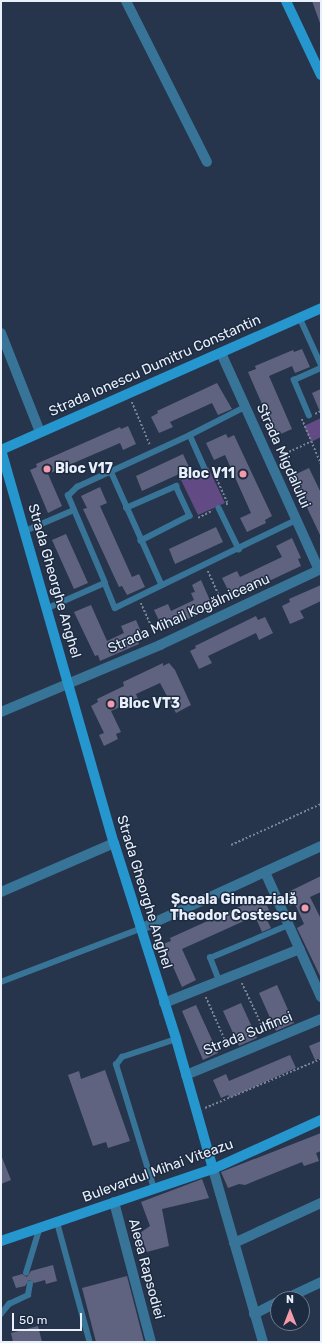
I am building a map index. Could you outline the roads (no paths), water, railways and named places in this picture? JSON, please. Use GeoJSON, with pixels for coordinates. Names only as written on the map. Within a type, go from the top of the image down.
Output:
{"type":"FeatureCollection","features":[{"type":"Feature","properties":{"kind":"street"},"geometry":{"type":"LineString","coordinates":[[126,1],[206,162]]}},
{"type":"Feature","properties":{"kind":"street"},"geometry":{"type":"LineString","coordinates":[[286,1],[321,75]]}},
{"type":"Feature","properties":{"kind":"street","name":"Strada Ionescu Dumitru Constantin"},"geometry":{"type":"LineString","coordinates":[[1,450],[321,308]]}},
{"type":"Feature","properties":{"kind":"street"},"geometry":{"type":"LineString","coordinates":[[1,333],[40,432]]}},
{"type":"Feature","properties":{"kind":"street","name":"Strada Migdalului"},"geometry":{"type":"LineString","coordinates":[[221,353],[296,520],[320,569]]}},
{"type":"Feature","properties":{"kind":"street","name":"Strada Gheorghe Anghel"},"geometry":{"type":"LineString","coordinates":[[1,450],[48,608],[68,684],[114,843],[176,1039],[263,1342]]}},
{"type":"Feature","properties":{"kind":"street","name":"Strada Mihail Kogălniceanu"},"geometry":{"type":"LineString","coordinates":[[1,712],[160,645],[320,569]]}},
{"type":"Feature","properties":{"kind":"street"},"geometry":{"type":"LineString","coordinates":[[1,892],[114,843]]}},
{"type":"Feature","properties":{"kind":"street"},"geometry":{"type":"LineString","coordinates":[[140,929],[321,846]]}},
{"type":"Feature","properties":{"kind":"street"},"geometry":{"type":"LineString","coordinates":[[265,872],[321,997]]}},
{"type":"Feature","properties":{"kind":"street"},"geometry":{"type":"LineString","coordinates":[[164,1002],[300,949]]}},
{"type":"Feature","properties":{"kind":"street","name":"Strada Sulfinei"},"geometry":{"type":"LineString","coordinates":[[186,1075],[321,1019]]}},
{"type":"Feature","properties":{"kind":"street","name":"Bulevardul Mihai Viteazu"},"geometry":{"type":"LineString","coordinates":[[1,1240],[213,1169],[321,1120]]}},
{"type":"Feature","properties":{"kind":"street","name":"Aleea Rapsodiei"},"geometry":{"type":"LineString","coordinates":[[114,1202],[151,1342]]}},
{"type":"Feature","properties":{"kind":"street"},"geometry":{"type":"LineString","coordinates":[[234,1243],[321,1203]]}},
{"type":"Feature","properties":{"kind":"street"},"geometry":{"type":"LineString","coordinates":[[302,1291],[321,1282]]}},
{"type":"Feature","properties":{"kind":"street"},"geometry":{"type":"LineString","coordinates":[[254,1314],[270,1306]]}},
{"type":"Feature","properties":{"kind":"lane"},"geometry":{"type":"LineString","coordinates":[[300,318],[321,364]]}},
{"type":"Feature","properties":{"kind":"lane"},"geometry":{"type":"LineString","coordinates":[[309,416],[294,380],[321,368]]}},
{"type":"Feature","properties":{"kind":"lane"},"geometry":{"type":"LineString","coordinates":[[245,406],[190,435],[76,487],[68,496],[115,608],[296,520]]}},
{"type":"Feature","properties":{"kind":"lane"},"geometry":{"type":"LineString","coordinates":[[190,435],[204,467]]}},
{"type":"Feature","properties":{"kind":"lane"},"geometry":{"type":"LineString","coordinates":[[111,472],[141,542],[162,585]]}},
{"type":"Feature","properties":{"kind":"lane"},"geometry":{"type":"LineString","coordinates":[[126,508],[176,486],[190,516],[141,542]]}},
{"type":"Feature","properties":{"kind":"lane"},"geometry":{"type":"LineString","coordinates":[[219,508],[239,549]]}},
{"type":"Feature","properties":{"kind":"lane"},"geometry":{"type":"LineString","coordinates":[[25,531],[74,510]]}},
{"type":"Feature","properties":{"kind":"lane"},"geometry":{"type":"LineString","coordinates":[[48,608],[105,584]]}},
{"type":"Feature","properties":{"kind":"lane"},"geometry":{"type":"LineString","coordinates":[[219,981],[210,958],[289,925]]}},
{"type":"Feature","properties":{"kind":"lane"},"geometry":{"type":"LineString","coordinates":[[1,982],[140,929]]}},
{"type":"Feature","properties":{"kind":"lane"},"geometry":{"type":"LineString","coordinates":[[154,1189],[116,1065],[122,1057],[176,1039]]}},
{"type":"Feature","properties":{"kind":"lane"},"geometry":{"type":"LineString","coordinates":[[57,1222],[90,1342]]}},
{"type":"Feature","properties":{"kind":"lane"},"geometry":{"type":"LineString","coordinates":[[26,1273],[40,1227]]}},
{"type":"Feature","properties":{"kind":"lane"},"geometry":{"type":"LineString","coordinates":[[1,1314],[9,1304],[28,1295],[30,1284]]}},
{"type":"Feature","properties":{"kind":"place","name":"Bloc V17"},"geometry":{"type":"Point","coordinates":[47,469]}},
{"type":"Feature","properties":{"kind":"place","name":"Bloc V11"},"geometry":{"type":"Point","coordinates":[243,474]}},
{"type":"Feature","properties":{"kind":"place","name":"Bloc VT3"},"geometry":{"type":"Point","coordinates":[111,704]}},
{"type":"Feature","properties":{"kind":"place","name":"Școala Gimnazială Theodor Costescu"},"geometry":{"type":"Point","coordinates":[305,908]}}]}
